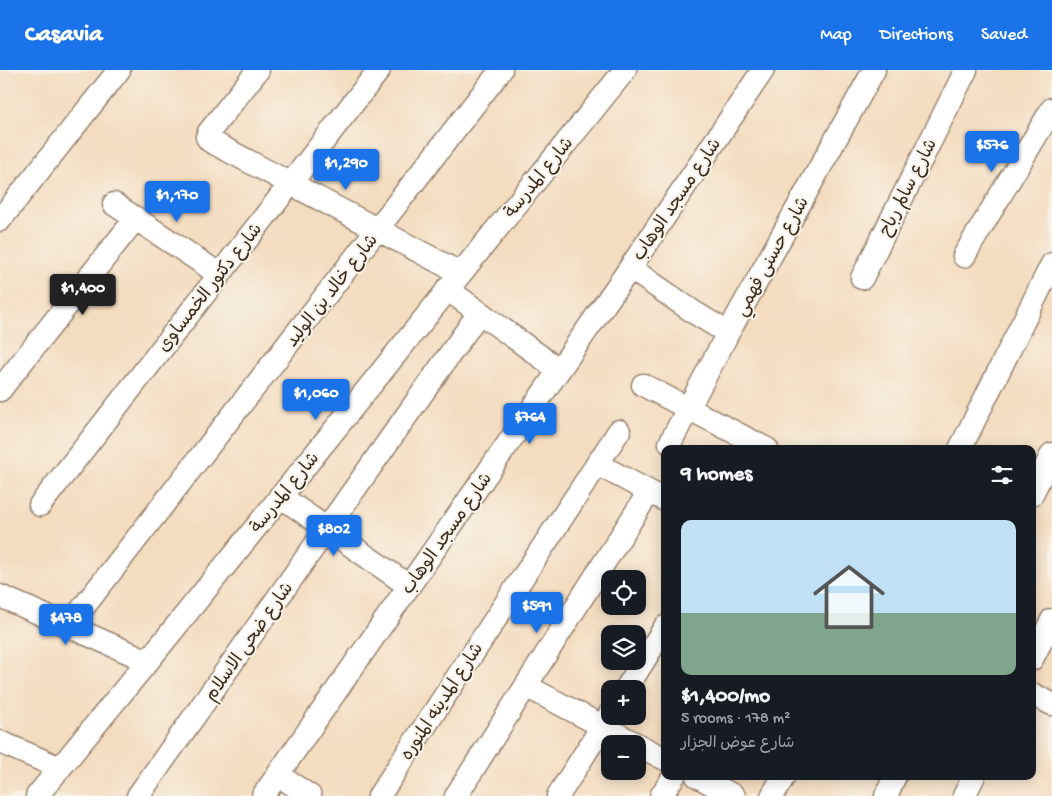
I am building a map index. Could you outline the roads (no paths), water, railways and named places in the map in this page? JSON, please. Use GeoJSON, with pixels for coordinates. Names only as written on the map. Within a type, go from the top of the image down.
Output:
{"type":"FeatureCollection","features":[{"type":"Feature","properties":{"kind":"street"},"geometry":{"type":"LineString","coordinates":[[0,220],[119,70]]}},
{"type":"Feature","properties":{"kind":"street"},"geometry":{"type":"LineString","coordinates":[[258,70],[209,132],[207,137],[210,141],[378,229],[454,281],[479,313],[559,370]]}},
{"type":"Feature","properties":{"kind":"street","name":"شارع دكتور الخمساوى"},"geometry":{"type":"LineString","coordinates":[[40,505],[379,70]]}},
{"type":"Feature","properties":{"kind":"street","name":"شارع خالد بن الوليد"},"geometry":{"type":"LineString","coordinates":[[68,627],[501,70]]}},
{"type":"Feature","properties":{"kind":"street","name":"شارع مسجد الوهاب"},"geometry":{"type":"LineString","coordinates":[[263,796],[630,268],[762,70]]}},
{"type":"Feature","properties":{"kind":"street","name":"شارع حسنى فهمي"},"geometry":{"type":"LineString","coordinates":[[670,443],[728,333],[874,70]]}},
{"type":"Feature","properties":{"kind":"street","name":"شارع سالم رباح"},"geometry":{"type":"LineString","coordinates":[[862,278],[966,70]]}},
{"type":"Feature","properties":{"kind":"street","name":"شارع المدرسة"},"geometry":{"type":"LineString","coordinates":[[37,796],[454,281],[614,73]]}},
{"type":"Feature","properties":{"kind":"street"},"geometry":{"type":"LineString","coordinates":[[964,256],[1052,109]]}},
{"type":"Feature","properties":{"kind":"street"},"geometry":{"type":"LineString","coordinates":[[114,204],[219,274]]}},
{"type":"Feature","properties":{"kind":"street"},"geometry":{"type":"LineString","coordinates":[[0,390],[136,218]]}},
{"type":"Feature","properties":{"kind":"street"},"geometry":{"type":"LineString","coordinates":[[962,445],[1052,264]]}},
{"type":"Feature","properties":{"kind":"street"},"geometry":{"type":"LineString","coordinates":[[630,268],[694,313],[728,333]]}},
{"type":"Feature","properties":{"kind":"street","name":"شارع ضحى الاسلام"},"geometry":{"type":"LineString","coordinates":[[138,796],[479,313]]}},
{"type":"Feature","properties":{"kind":"street"},"geometry":{"type":"LineString","coordinates":[[643,385],[759,445]]}},
{"type":"Feature","properties":{"kind":"street","name":"شارع المدينه المنوره"},"geometry":{"type":"LineString","coordinates":[[379,796],[619,431]]}},
{"type":"Feature","properties":{"kind":"street"},"geometry":{"type":"LineString","coordinates":[[1036,486],[1052,454]]}},
{"type":"Feature","properties":{"kind":"street"},"geometry":{"type":"LineString","coordinates":[[456,796],[526,686],[657,496],[597,464]]}},
{"type":"Feature","properties":{"kind":"street"},"geometry":{"type":"LineString","coordinates":[[280,496],[409,586]]}},
{"type":"Feature","properties":{"kind":"street"},"geometry":{"type":"LineString","coordinates":[[3,603],[68,627],[148,661]]}},
{"type":"Feature","properties":{"kind":"street"},"geometry":{"type":"LineString","coordinates":[[1036,651],[1052,620]]}},
{"type":"Feature","properties":{"kind":"street"},"geometry":{"type":"LineString","coordinates":[[632,680],[661,633]]}},
{"type":"Feature","properties":{"kind":"street"},"geometry":{"type":"LineString","coordinates":[[526,686],[601,718]]}},
{"type":"Feature","properties":{"kind":"street"},"geometry":{"type":"LineString","coordinates":[[1036,696],[1052,704]]}},
{"type":"Feature","properties":{"kind":"street"},"geometry":{"type":"LineString","coordinates":[[558,796],[603,725]]}},
{"type":"Feature","properties":{"kind":"street"},"geometry":{"type":"LineString","coordinates":[[612,725],[625,735]]}},
{"type":"Feature","properties":{"kind":"street"},"geometry":{"type":"LineString","coordinates":[[0,742],[60,768]]}},
{"type":"Feature","properties":{"kind":"street"},"geometry":{"type":"LineString","coordinates":[[646,749],[661,757]]}},
{"type":"Feature","properties":{"kind":"street"},"geometry":{"type":"LineString","coordinates":[[278,775],[310,796]]}},
{"type":"Feature","properties":{"kind":"street"},"geometry":{"type":"LineString","coordinates":[[661,796],[671,780]]}},
{"type":"Feature","properties":{"kind":"street"},"geometry":{"type":"LineString","coordinates":[[704,780],[734,796]]}},
{"type":"Feature","properties":{"kind":"street"},"geometry":{"type":"LineString","coordinates":[[772,796],[782,780]]}},
{"type":"Feature","properties":{"kind":"street"},"geometry":{"type":"LineString","coordinates":[[886,796],[893,780]]}},
{"type":"Feature","properties":{"kind":"street"},"geometry":{"type":"LineString","coordinates":[[964,796],[972,780]]}}]}
